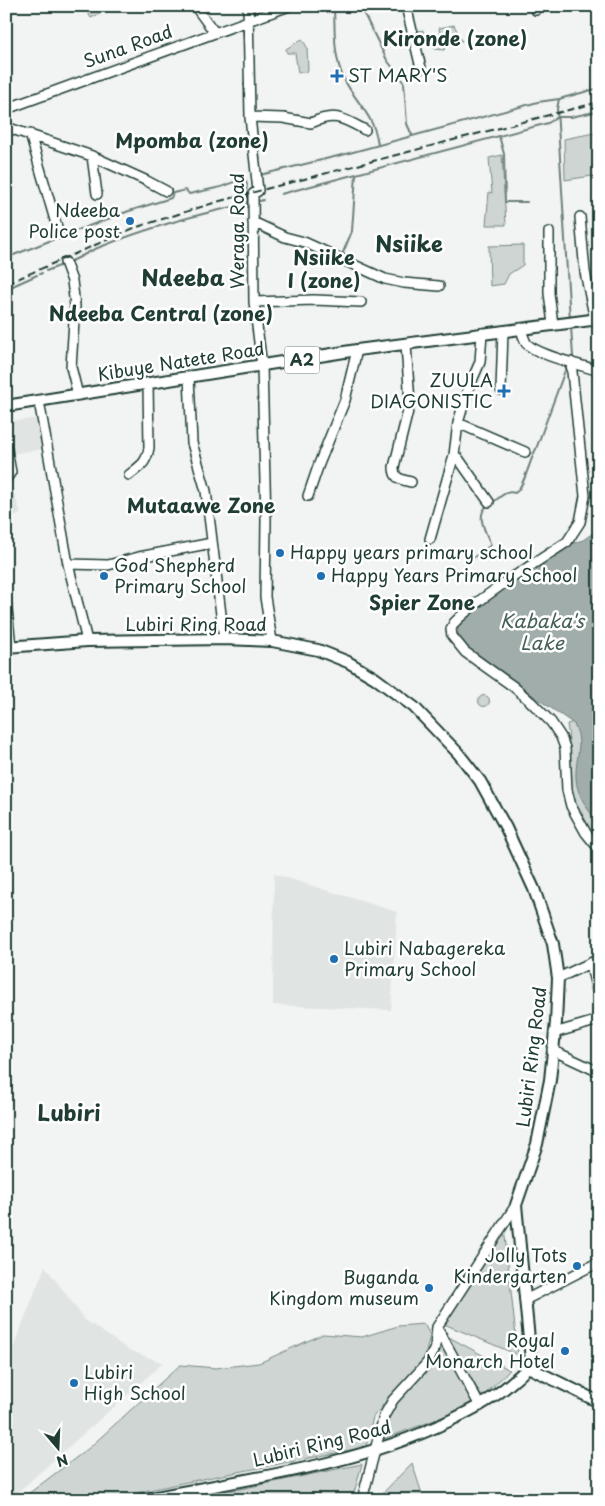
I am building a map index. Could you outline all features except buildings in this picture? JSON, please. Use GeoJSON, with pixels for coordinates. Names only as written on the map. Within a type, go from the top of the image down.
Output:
{"type":"FeatureCollection","features":[{"type":"Feature","properties":{"kind":"main road","name":"Kibuye Natete Road"},"geometry":{"type":"LineString","coordinates":[[6,406],[356,350],[597,319]]}},
{"type":"Feature","properties":{"kind":"main road","name":"Lubiri Ring Road"},"geometry":{"type":"LineString","coordinates":[[9,646],[224,639],[272,641],[318,650],[348,662],[368,674],[414,707],[458,753],[480,780],[523,862],[545,918],[558,978],[550,1080],[537,1144],[516,1205],[531,1360],[528,1367],[504,1389],[480,1406],[433,1429],[263,1477],[141,1500]]}},
{"type":"Feature","properties":{"kind":"main road"},"geometry":{"type":"LineString","coordinates":[[528,1367],[599,1402]]}},
{"type":"Feature","properties":{"kind":"street"},"geometry":{"type":"LineString","coordinates":[[195,6],[215,33]]}},
{"type":"Feature","properties":{"kind":"street","name":"Weraga Road"},"geometry":{"type":"LineString","coordinates":[[248,6],[250,118],[258,191],[253,194],[254,302],[262,366],[266,520],[264,597],[272,641]]}},
{"type":"Feature","properties":{"kind":"street","name":"Suna Road"},"geometry":{"type":"LineString","coordinates":[[6,109],[289,6]]}},
{"type":"Feature","properties":{"kind":"street"},"geometry":{"type":"LineString","coordinates":[[406,6],[421,68]]}},
{"type":"Feature","properties":{"kind":"street"},"geometry":{"type":"LineString","coordinates":[[250,118],[283,118],[311,123],[320,118],[338,117],[365,130]]}},
{"type":"Feature","properties":{"kind":"street"},"geometry":{"type":"LineString","coordinates":[[6,127],[92,156],[166,191]]}},
{"type":"Feature","properties":{"kind":"street"},"geometry":{"type":"LineString","coordinates":[[30,134],[60,234]]}},
{"type":"Feature","properties":{"kind":"street"},"geometry":{"type":"LineString","coordinates":[[92,156],[97,194]]}},
{"type":"Feature","properties":{"kind":"street"},"geometry":{"type":"LineString","coordinates":[[580,217],[585,272],[597,319]]}},
{"type":"Feature","properties":{"kind":"street"},"geometry":{"type":"LineString","coordinates":[[253,222],[285,237],[304,242],[385,279],[404,283],[439,286]]}},
{"type":"Feature","properties":{"kind":"street"},"geometry":{"type":"LineString","coordinates":[[549,232],[549,293],[553,324]]}},
{"type":"Feature","properties":{"kind":"street"},"geometry":{"type":"LineString","coordinates":[[65,264],[72,281],[75,306],[71,367],[78,394]]}},
{"type":"Feature","properties":{"kind":"street"},"geometry":{"type":"LineString","coordinates":[[254,302],[314,300],[361,302]]}},
{"type":"Feature","properties":{"kind":"street"},"geometry":{"type":"LineString","coordinates":[[521,328],[526,342],[532,348],[599,371]]}},
{"type":"Feature","properties":{"kind":"street"},"geometry":{"type":"LineString","coordinates":[[501,390],[502,330]]}},
{"type":"Feature","properties":{"kind":"street"},"geometry":{"type":"LineString","coordinates":[[430,539],[454,455],[458,423],[467,392],[480,362],[482,333]]}},
{"type":"Feature","properties":{"kind":"street"},"geometry":{"type":"LineString","coordinates":[[406,344],[410,403],[394,473],[397,478],[411,482]]}},
{"type":"Feature","properties":{"kind":"street"},"geometry":{"type":"LineString","coordinates":[[308,496],[319,464],[346,400],[356,350]]}},
{"type":"Feature","properties":{"kind":"street"},"geometry":{"type":"LineString","coordinates":[[571,362],[584,496],[580,522],[567,542],[475,604],[454,623],[451,629],[452,636],[465,652],[514,687],[531,702],[561,737],[565,748],[571,806],[582,828],[599,849]]}},
{"type":"Feature","properties":{"kind":"street"},"geometry":{"type":"LineString","coordinates":[[189,377],[192,443],[206,491],[224,639]]}},
{"type":"Feature","properties":{"kind":"street"},"geometry":{"type":"LineString","coordinates":[[129,475],[147,458],[149,448],[148,383]]}},
{"type":"Feature","properties":{"kind":"street"},"geometry":{"type":"LineString","coordinates":[[39,401],[68,564],[86,642]]}},
{"type":"Feature","properties":{"kind":"street"},"geometry":{"type":"LineString","coordinates":[[458,423],[525,452]]}},
{"type":"Feature","properties":{"kind":"street"},"geometry":{"type":"LineString","coordinates":[[6,445],[11,472],[6,479]]}},
{"type":"Feature","properties":{"kind":"street"},"geometry":{"type":"LineString","coordinates":[[454,455],[489,502]]}},
{"type":"Feature","properties":{"kind":"street"},"geometry":{"type":"LineString","coordinates":[[68,564],[108,565],[139,557],[212,544]]}},
{"type":"Feature","properties":{"kind":"street"},"geometry":{"type":"LineString","coordinates":[[6,601],[9,646]]}},
{"type":"Feature","properties":{"kind":"street"},"geometry":{"type":"LineString","coordinates":[[558,978],[595,961],[597,990]]}},
{"type":"Feature","properties":{"kind":"street"},"geometry":{"type":"LineString","coordinates":[[554,1033],[598,1021]]}},
{"type":"Feature","properties":{"kind":"street"},"geometry":{"type":"LineString","coordinates":[[552,1050],[599,1072]]}},
{"type":"Feature","properties":{"kind":"street"},"geometry":{"type":"LineString","coordinates":[[364,1500],[364,1492],[384,1416],[393,1400],[428,1362],[436,1348],[437,1327],[516,1205]]}},
{"type":"Feature","properties":{"kind":"street"},"geometry":{"type":"LineString","coordinates":[[525,1300],[599,1262]]}},
{"type":"Feature","properties":{"kind":"street"},"geometry":{"type":"LineString","coordinates":[[437,1327],[480,1406]]}},
{"type":"Feature","properties":{"kind":"shaded area"},"geometry":{"type":"Polygon","coordinates":[[[84,6],[116,6],[91,18],[84,6]]]}},
{"type":"Feature","properties":{"kind":"shaded area"},"geometry":{"type":"Polygon","coordinates":[[[454,25],[462,41],[458,42],[458,46],[447,46],[444,50],[435,49],[433,44],[448,38],[447,33],[440,35],[439,28],[454,25]]]}},
{"type":"Feature","properties":{"kind":"shaded area"},"geometry":{"type":"Polygon","coordinates":[[[423,30],[426,44],[419,48],[415,32],[423,30]]]}},
{"type":"Feature","properties":{"kind":"shaded area"},"geometry":{"type":"Polygon","coordinates":[[[302,39],[307,47],[308,71],[298,73],[295,53],[287,53],[286,49],[302,39]]]}},
{"type":"Feature","properties":{"kind":"shaded area"},"geometry":{"type":"Polygon","coordinates":[[[599,132],[599,175],[565,180],[564,139],[599,132]]]}},
{"type":"Feature","properties":{"kind":"shaded area"},"geometry":{"type":"Polygon","coordinates":[[[502,155],[506,225],[486,225],[489,192],[492,193],[489,158],[502,155]]]}},
{"type":"Feature","properties":{"kind":"shaded area"},"geometry":{"type":"Polygon","coordinates":[[[523,245],[523,265],[509,274],[504,284],[490,286],[489,246],[523,245]]]}},
{"type":"Feature","properties":{"kind":"shaded area"},"geometry":{"type":"Polygon","coordinates":[[[39,418],[44,449],[10,454],[6,422],[39,418]]]}},
{"type":"Feature","properties":{"kind":"shaded area"},"geometry":{"type":"Polygon","coordinates":[[[10,482],[21,514],[6,519],[6,483],[10,482]]]}},
{"type":"Feature","properties":{"kind":"shaded area"},"geometry":{"type":"Polygon","coordinates":[[[484,695],[490,701],[484,707],[478,701],[484,695]]]}},
{"type":"Feature","properties":{"kind":"shaded area"},"geometry":{"type":"Polygon","coordinates":[[[578,721],[586,807],[596,818],[599,826],[599,840],[577,811],[570,781],[567,724],[578,721]]]}},
{"type":"Feature","properties":{"kind":"shaded area","name":"Lubiri Nabagereka Primary School"},"geometry":{"type":"Polygon","coordinates":[[[274,874],[397,912],[391,1010],[273,1005],[274,874]]]}},
{"type":"Feature","properties":{"kind":"shaded area"},"geometry":{"type":"Polygon","coordinates":[[[504,1227],[518,1355],[444,1324],[504,1227]]]}},
{"type":"Feature","properties":{"kind":"shaded area","name":"Lubiri High School"},"geometry":{"type":"Polygon","coordinates":[[[45,1266],[85,1320],[129,1350],[163,1363],[10,1499],[6,1494],[6,1404],[12,1351],[45,1266]]]}},
{"type":"Feature","properties":{"kind":"shaded area"},"geometry":{"type":"Polygon","coordinates":[[[424,1324],[430,1335],[424,1361],[398,1387],[373,1417],[366,1447],[103,1500],[20,1500],[89,1448],[180,1365],[216,1368],[259,1363],[323,1334],[362,1337],[398,1326],[424,1324]]]}},
{"type":"Feature","properties":{"kind":"shaded area"},"geometry":{"type":"Polygon","coordinates":[[[447,1336],[510,1370],[482,1397],[447,1336]]]}},
{"type":"Feature","properties":{"kind":"shaded area"},"geometry":{"type":"Polygon","coordinates":[[[441,1343],[475,1401],[471,1405],[440,1418],[381,1440],[384,1425],[390,1412],[438,1355],[441,1343]]]}},
{"type":"Feature","properties":{"kind":"shaded area"},"geometry":{"type":"Polygon","coordinates":[[[412,1463],[424,1500],[376,1500],[412,1463]]]}},
{"type":"Feature","properties":{"kind":"shaded area"},"geometry":{"type":"Polygon","coordinates":[[[362,1464],[352,1500],[186,1500],[362,1464]]]}},
{"type":"Feature","properties":{"kind":"water","name":"Kabaka's Lake"},"geometry":{"type":"Polygon","coordinates":[[[599,529],[599,826],[581,798],[577,785],[576,773],[579,740],[574,724],[460,645],[458,631],[459,625],[504,588],[571,544],[583,540],[599,529]]]}},
{"type":"Feature","properties":{"kind":"waterway"},"geometry":{"type":"LineString","coordinates":[[254,6],[254,12]]}},
{"type":"Feature","properties":{"kind":"waterway"},"geometry":{"type":"LineString","coordinates":[[334,6],[335,43],[340,70],[349,88],[369,118],[378,145]]}},
{"type":"Feature","properties":{"kind":"waterway"},"geometry":{"type":"LineString","coordinates":[[360,6],[387,60],[404,83],[407,124],[412,135]]}},
{"type":"Feature","properties":{"kind":"waterway"},"geometry":{"type":"LineString","coordinates":[[243,28],[244,40]]}},
{"type":"Feature","properties":{"kind":"waterway"},"geometry":{"type":"LineString","coordinates":[[244,86],[245,78]]}},
{"type":"Feature","properties":{"kind":"waterway"},"geometry":{"type":"LineString","coordinates":[[260,175],[538,102],[559,99],[599,88]]}},
{"type":"Feature","properties":{"kind":"waterway"},"geometry":{"type":"LineString","coordinates":[[559,99],[557,109],[570,320]]}},
{"type":"Feature","properties":{"kind":"waterway"},"geometry":{"type":"LineString","coordinates":[[281,194],[548,123],[558,117],[571,117],[599,111]]}},
{"type":"Feature","properties":{"kind":"waterway"},"geometry":{"type":"LineString","coordinates":[[499,136],[504,154],[505,202],[527,202]]}},
{"type":"Feature","properties":{"kind":"waterway"},"geometry":{"type":"LineString","coordinates":[[342,255],[352,231],[356,175]]}},
{"type":"Feature","properties":{"kind":"waterway"},"geometry":{"type":"LineString","coordinates":[[62,236],[129,211],[171,198],[173,193],[186,190],[189,194],[221,187],[245,178],[246,191]]}},
{"type":"Feature","properties":{"kind":"waterway"},"geometry":{"type":"LineString","coordinates":[[69,262],[100,247],[154,228],[247,204],[246,197]]}},
{"type":"Feature","properties":{"kind":"waterway"},"geometry":{"type":"LineString","coordinates":[[6,258],[57,238]]}},
{"type":"Feature","properties":{"kind":"waterway"},"geometry":{"type":"LineString","coordinates":[[46,271],[62,265]]}},
{"type":"Feature","properties":{"kind":"waterway"},"geometry":{"type":"LineString","coordinates":[[6,289],[37,275]]}},
{"type":"Feature","properties":{"kind":"waterway"},"geometry":{"type":"LineString","coordinates":[[571,327],[573,356],[571,359]]}},
{"type":"Feature","properties":{"kind":"waterway"},"geometry":{"type":"LineString","coordinates":[[493,502],[506,493],[515,493],[524,480],[567,365]]}},
{"type":"Feature","properties":{"kind":"waterway"},"geometry":{"type":"LineString","coordinates":[[466,563],[491,545],[482,524],[482,513],[489,504]]}},
{"type":"Feature","properties":{"kind":"railway"},"geometry":{"type":"LineString","coordinates":[[6,284],[134,228],[220,201],[599,102]]}},
{"type":"Feature","properties":{"kind":"place","name":"ST MARY'S"},"geometry":{"type":"Point","coordinates":[337,76]}},
{"type":"Feature","properties":{"kind":"place","name":"Ndeeba Police post"},"geometry":{"type":"Point","coordinates":[130,221]}},
{"type":"Feature","properties":{"kind":"place","name":"ZUULA DIAGONISTIC"},"geometry":{"type":"Point","coordinates":[504,391]}},
{"type":"Feature","properties":{"kind":"place","name":"Happy years primary school"},"geometry":{"type":"Point","coordinates":[280,553]}},
{"type":"Feature","properties":{"kind":"place","name":"God Shepherd Primary School"},"geometry":{"type":"Point","coordinates":[104,576]}},
{"type":"Feature","properties":{"kind":"place","name":"Happy Years Primary School"},"geometry":{"type":"Point","coordinates":[321,576]}},
{"type":"Feature","properties":{"kind":"place","name":"Lubiri Nabagereka Primary School"},"geometry":{"type":"Point","coordinates":[334,959]}},
{"type":"Feature","properties":{"kind":"place","name":"Jolly Tots Kindergarten"},"geometry":{"type":"Point","coordinates":[577,1266]}},
{"type":"Feature","properties":{"kind":"place","name":"Buganda Kingdom museum"},"geometry":{"type":"Point","coordinates":[429,1288]}},
{"type":"Feature","properties":{"kind":"place","name":"Royal Monarch Hotel"},"geometry":{"type":"Point","coordinates":[565,1351]}},
{"type":"Feature","properties":{"kind":"place","name":"Lubiri High School"},"geometry":{"type":"Point","coordinates":[74,1383]}},
{"type":"Feature","properties":{"kind":"district","name":"Kironde (zone)"},"geometry":{"type":"Point","coordinates":[455,39]}},
{"type":"Feature","properties":{"kind":"district","name":"Mpomba (zone)"},"geometry":{"type":"Point","coordinates":[192,141]}},
{"type":"Feature","properties":{"kind":"district","name":"Nsiike"},"geometry":{"type":"Point","coordinates":[409,244]}},
{"type":"Feature","properties":{"kind":"district","name":"Nsiike I (zone)"},"geometry":{"type":"Point","coordinates":[324,270]}},
{"type":"Feature","properties":{"kind":"district","name":"Ndeeba"},"geometry":{"type":"Point","coordinates":[183,278]}},
{"type":"Feature","properties":{"kind":"district","name":"Ndeeba Central (zone)"},"geometry":{"type":"Point","coordinates":[161,314]}},
{"type":"Feature","properties":{"kind":"district","name":"Mutaawe Zone"},"geometry":{"type":"Point","coordinates":[201,506]}},
{"type":"Feature","properties":{"kind":"district","name":"Spier Zone"},"geometry":{"type":"Point","coordinates":[422,603]}},
{"type":"Feature","properties":{"kind":"district","name":"Lubiri"},"geometry":{"type":"Point","coordinates":[69,1113]}}]}
